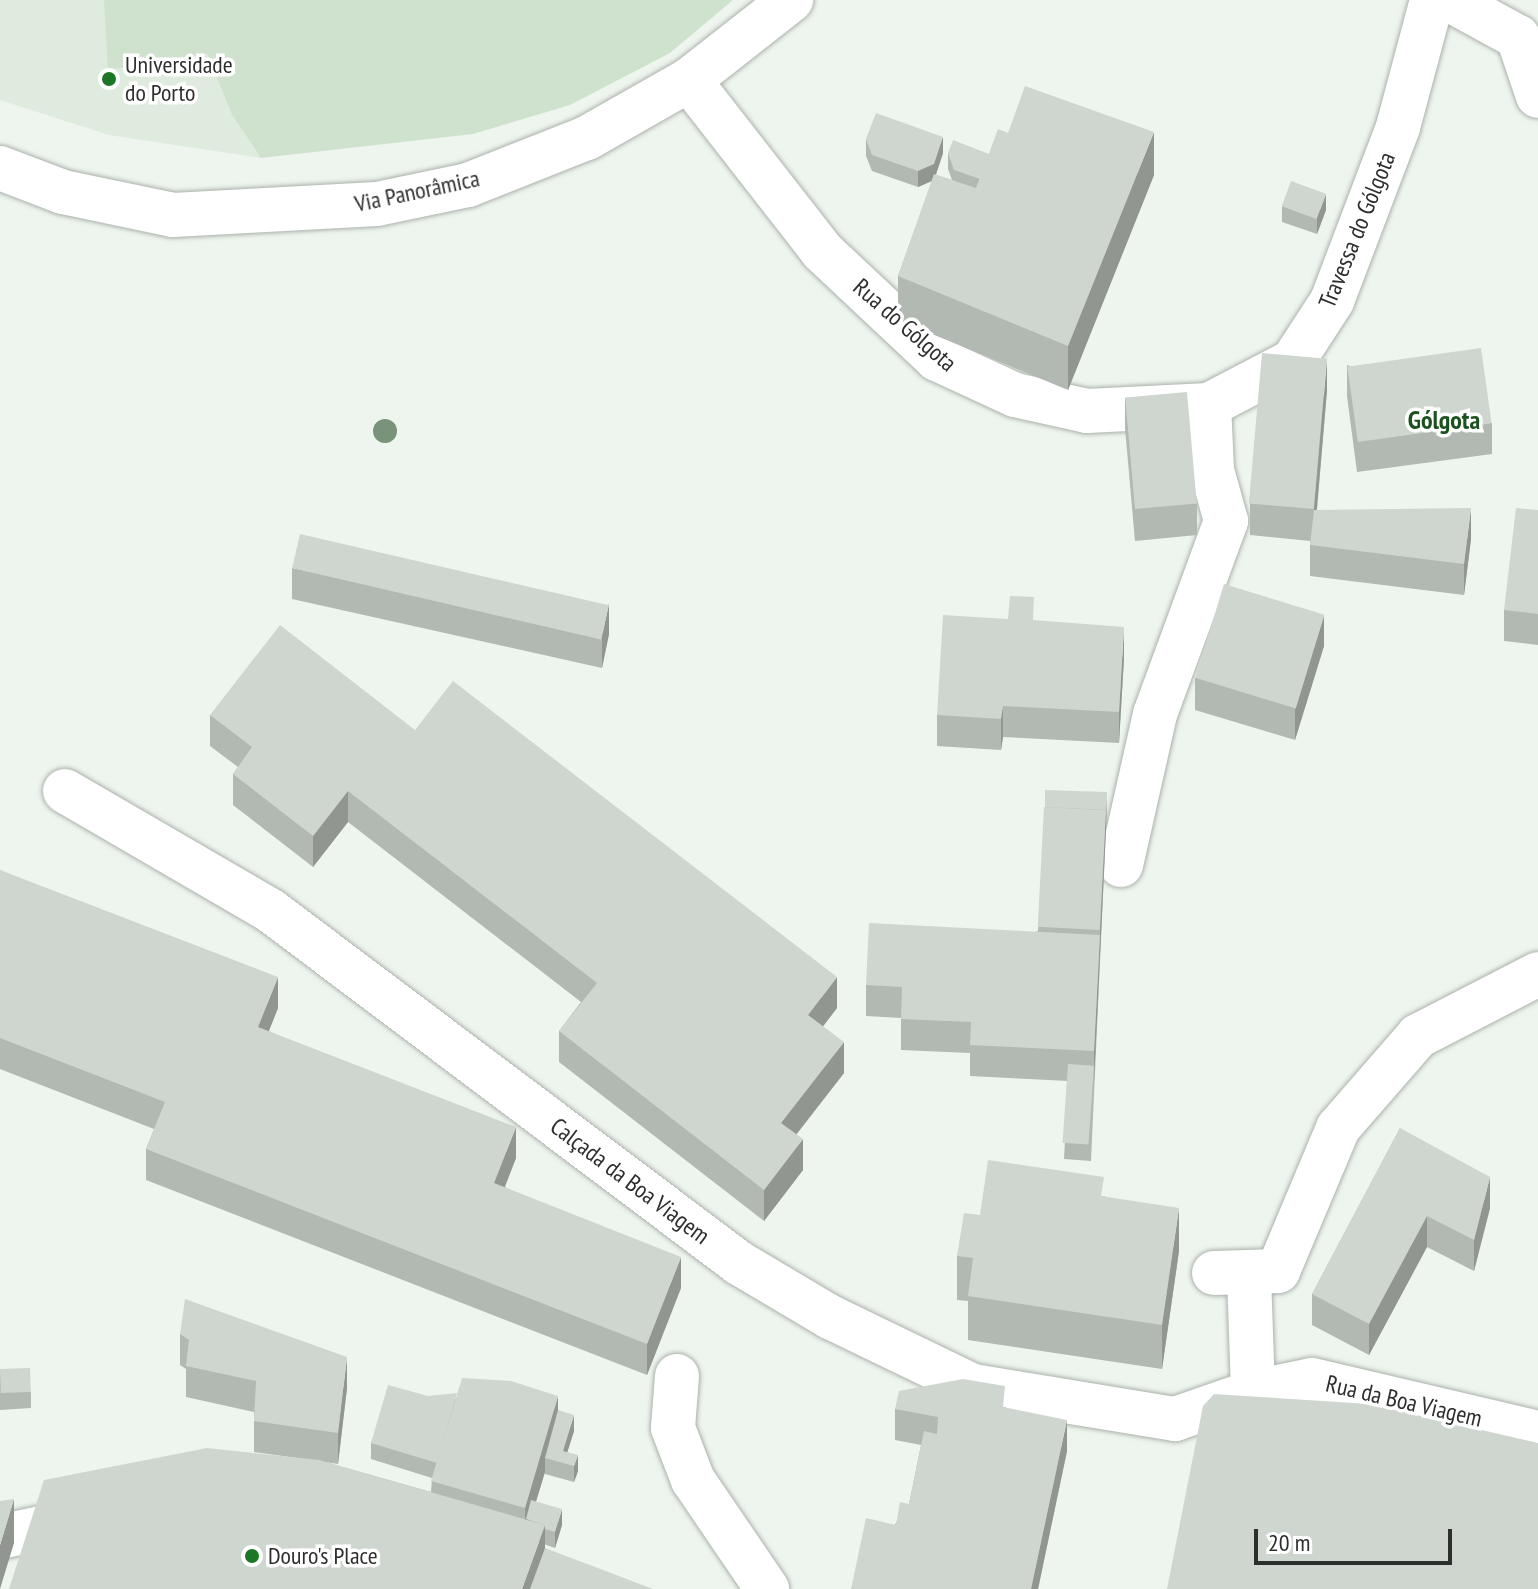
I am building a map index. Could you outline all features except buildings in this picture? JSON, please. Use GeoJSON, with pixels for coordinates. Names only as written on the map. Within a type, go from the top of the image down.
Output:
{"type":"FeatureCollection","features":[{"type":"Feature","properties":{"kind":"street","name":"Via Panorâmica"},"geometry":{"type":"LineString","coordinates":[[0,168],[63,192],[173,215],[377,204],[468,185],[587,138],[689,80],[791,0]]}},
{"type":"Feature","properties":{"kind":"street","name":"Travessa do Gólgota"},"geometry":{"type":"LineString","coordinates":[[1209,405],[1293,361],[1332,301],[1398,127],[1432,0]]}},
{"type":"Feature","properties":{"kind":"street"},"geometry":{"type":"LineString","coordinates":[[1450,0],[1518,37],[1538,96]]}},
{"type":"Feature","properties":{"kind":"street","name":"Rua do Gólgota"},"geometry":{"type":"LineString","coordinates":[[689,80],[822,251],[937,359],[1015,395],[1087,411],[1209,405]]}},
{"type":"Feature","properties":{"kind":"street"},"geometry":{"type":"LineString","coordinates":[[1121,865],[1155,714],[1226,521],[1212,470],[1209,405]]}},
{"type":"Feature","properties":{"kind":"street","name":"Calçada da Boa Viagem"},"geometry":{"type":"LineString","coordinates":[[65,791],[271,911],[739,1263],[830,1317],[973,1386],[1175,1419],[1253,1392]]}},
{"type":"Feature","properties":{"kind":"street"},"geometry":{"type":"LineString","coordinates":[[1253,1392],[1231,1274],[1278,1271],[1338,1128],[1418,1036],[1538,974]]}},
{"type":"Feature","properties":{"kind":"street"},"geometry":{"type":"LineString","coordinates":[[677,1376],[673,1428],[693,1480],[767,1589]]}},
{"type":"Feature","properties":{"kind":"street","name":"Rua da Boa Viagem"},"geometry":{"type":"LineString","coordinates":[[1253,1392],[1312,1380],[1538,1433]]}},
{"type":"Feature","properties":{"kind":"street"},"geometry":{"type":"LineString","coordinates":[[0,1537],[124,1509]]}},
{"type":"Feature","properties":{"kind":"shaded area","name":"Universidade do Porto"},"geometry":{"type":"Polygon","coordinates":[[[0,0],[168,0],[180,59],[207,54],[232,115],[261,158],[109,135],[0,100],[0,0]]]}},
{"type":"Feature","properties":{"kind":"shaded area"},"geometry":{"type":"Polygon","coordinates":[[[104,0],[733,0],[670,53],[570,105],[473,134],[261,158],[232,115],[207,54],[108,70],[104,0]]]}},
{"type":"Feature","properties":{"kind":"place","name":"Universidade do Porto"},"geometry":{"type":"Point","coordinates":[109,79]}},
{"type":"Feature","properties":{"kind":"place","name":"Douro's Place"},"geometry":{"type":"Point","coordinates":[252,1556]}},
{"type":"Feature","properties":{"kind":"district","name":"Gólgota"},"geometry":{"type":"Point","coordinates":[1444,420]}}]}
